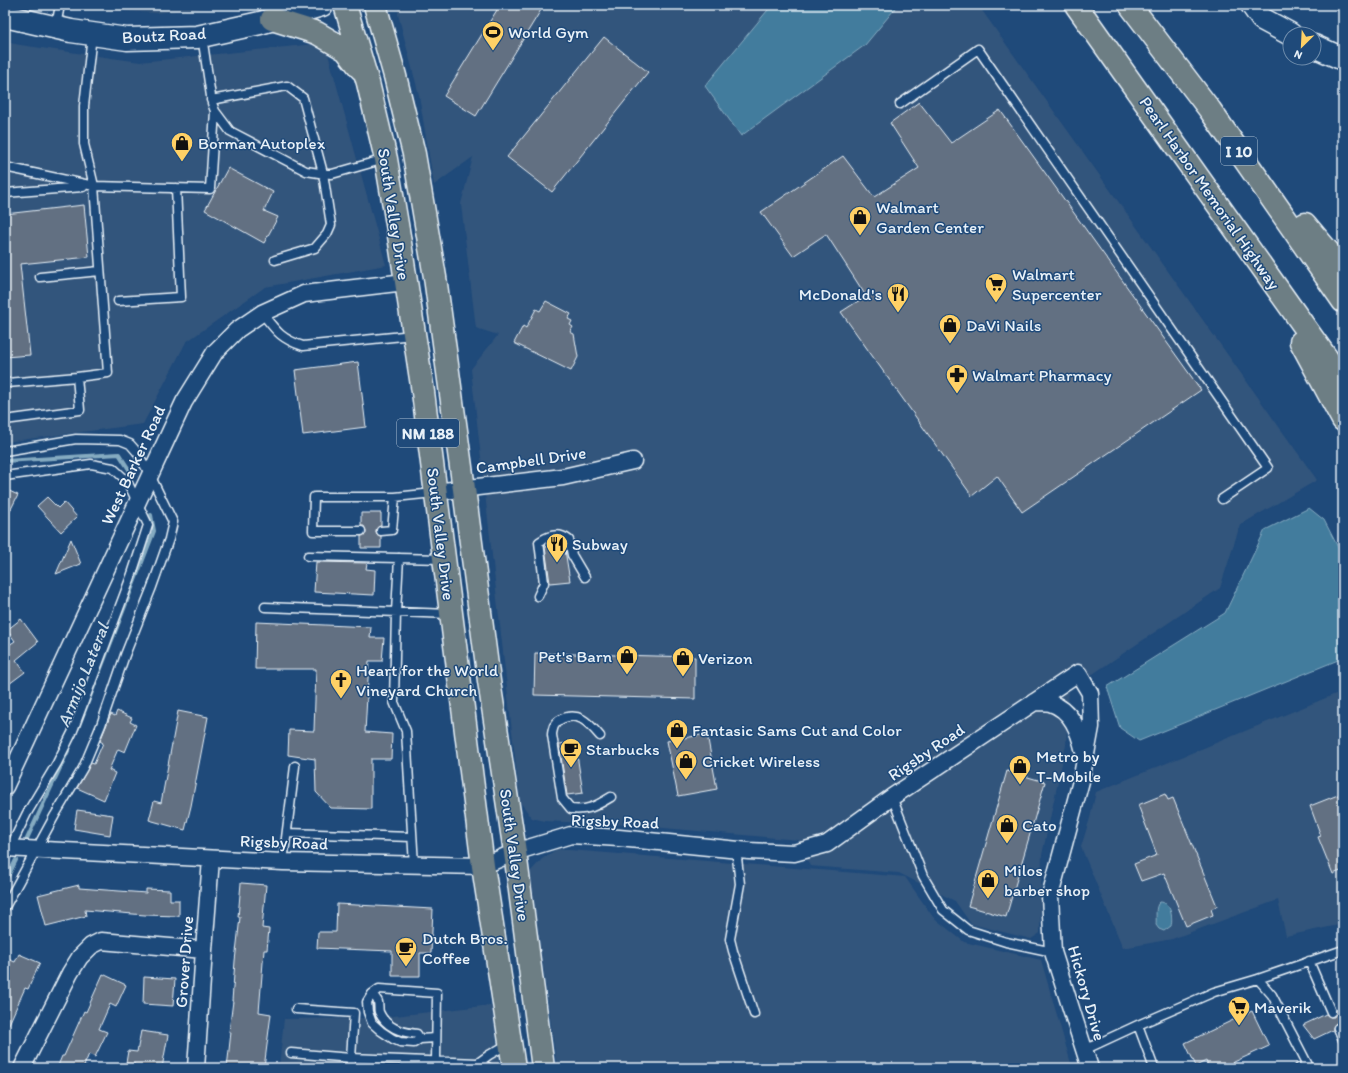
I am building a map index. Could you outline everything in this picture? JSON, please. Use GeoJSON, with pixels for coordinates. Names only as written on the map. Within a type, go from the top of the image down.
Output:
{"type":"FeatureCollection","features":[{"type":"Feature","properties":{"kind":"main road","name":"Boutz Road"},"geometry":{"type":"LineString","coordinates":[[14,16],[56,28],[127,39],[202,35],[272,19],[322,5]]}},
{"type":"Feature","properties":{"kind":"main road","name":"South Valley Drive"},"geometry":{"type":"LineString","coordinates":[[345,5],[365,74],[386,159],[399,236],[423,392],[483,866],[514,1068]]}},
{"type":"Feature","properties":{"kind":"main road","name":"South Valley Drive"},"geometry":{"type":"LineString","coordinates":[[375,5],[395,76],[415,160],[435,278],[489,681],[515,852],[543,1068]]}},
{"type":"Feature","properties":{"kind":"main road","name":"Pearl Harbor Memorial Highway"},"geometry":{"type":"LineString","coordinates":[[1076,5],[1256,256],[1343,381]]}},
{"type":"Feature","properties":{"kind":"main road","name":"I 10"},"geometry":{"type":"LineString","coordinates":[[1130,5],[1210,110],[1343,301]]}},
{"type":"Feature","properties":{"kind":"main road"},"geometry":{"type":"LineString","coordinates":[[1252,5],[1262,19],[1282,30]]}},
{"type":"Feature","properties":{"kind":"main road"},"geometry":{"type":"LineString","coordinates":[[272,19],[317,34],[346,50],[365,74]]}},
{"type":"Feature","properties":{"kind":"main road"},"geometry":{"type":"LineString","coordinates":[[1322,50],[1343,59]]}},
{"type":"Feature","properties":{"kind":"main road"},"geometry":{"type":"LineString","coordinates":[[1210,110],[1343,269]]}},
{"type":"Feature","properties":{"kind":"main road"},"geometry":{"type":"LineString","coordinates":[[1256,256],[1343,420]]}},
{"type":"Feature","properties":{"kind":"street","name":"West Barker Road"},"geometry":{"type":"LineString","coordinates":[[5,787],[184,402],[216,352],[237,330],[262,313],[304,294],[405,282]]}},
{"type":"Feature","properties":{"kind":"street","name":"Campbell Drive"},"geometry":{"type":"LineString","coordinates":[[435,492],[563,476],[633,461]]}},
{"type":"Feature","properties":{"kind":"street","name":"Rigsby Road"},"geometry":{"type":"LineString","coordinates":[[7,851],[36,850],[283,862],[483,866],[515,852],[571,835],[794,853],[827,844],[892,797],[1078,673]]}},
{"type":"Feature","properties":{"kind":"street","name":"Hickory Drive"},"geometry":{"type":"LineString","coordinates":[[1078,673],[1090,693],[1091,726],[1081,781],[1050,896],[1053,952],[1090,1068]]}},
{"type":"Feature","properties":{"kind":"street"},"geometry":{"type":"LineString","coordinates":[[1034,702],[1050,703],[1068,713],[1079,732],[1085,756]]}},
{"type":"Feature","properties":{"kind":"street","name":"Grover Drive"},"geometry":{"type":"LineString","coordinates":[[196,1068],[211,859]]}},
{"type":"Feature","properties":{"kind":"street"},"geometry":{"type":"LineString","coordinates":[[22,1068],[70,973],[80,957],[91,946],[101,942],[204,950]]}},
{"type":"Feature","properties":{"kind":"lane"},"geometry":{"type":"LineString","coordinates":[[56,28],[60,5]]}},
{"type":"Feature","properties":{"kind":"lane"},"geometry":{"type":"LineString","coordinates":[[7,384],[108,373],[94,186],[84,144],[84,106],[92,34]]}},
{"type":"Feature","properties":{"kind":"lane"},"geometry":{"type":"LineString","coordinates":[[5,192],[94,186],[210,189],[214,111],[211,100],[202,35]]}},
{"type":"Feature","properties":{"kind":"lane"},"geometry":{"type":"LineString","coordinates":[[900,104],[978,49],[1268,468],[1222,499]]}},
{"type":"Feature","properties":{"kind":"lane"},"geometry":{"type":"LineString","coordinates":[[211,100],[287,86],[303,98],[323,173],[331,225],[327,234],[315,248],[275,260]]}},
{"type":"Feature","properties":{"kind":"lane"},"geometry":{"type":"LineString","coordinates":[[214,111],[230,131],[306,171],[332,174],[386,159]]}},
{"type":"Feature","properties":{"kind":"lane"},"geometry":{"type":"LineString","coordinates":[[5,167],[94,186]]}},
{"type":"Feature","properties":{"kind":"lane"},"geometry":{"type":"LineString","coordinates":[[118,301],[181,297],[176,188]]}},
{"type":"Feature","properties":{"kind":"lane"},"geometry":{"type":"LineString","coordinates":[[40,277],[100,272]]}},
{"type":"Feature","properties":{"kind":"lane"},"geometry":{"type":"LineString","coordinates":[[262,313],[276,331],[289,342],[303,346],[413,334]]}},
{"type":"Feature","properties":{"kind":"lane"},"geometry":{"type":"LineString","coordinates":[[5,420],[80,410],[77,377]]}},
{"type":"Feature","properties":{"kind":"lane"},"geometry":{"type":"LineString","coordinates":[[5,451],[76,439],[120,440],[130,444],[137,452],[150,475],[173,522],[169,539],[152,587],[125,655],[101,725],[83,768],[5,907]]}},
{"type":"Feature","properties":{"kind":"lane"},"geometry":{"type":"LineString","coordinates":[[5,476],[91,464],[113,468],[127,481],[148,526],[132,574],[72,733],[57,763],[27,813],[7,851]]}},
{"type":"Feature","properties":{"kind":"lane"},"geometry":{"type":"LineString","coordinates":[[361,532],[313,531],[314,497],[395,497],[435,492]]}},
{"type":"Feature","properties":{"kind":"lane"},"geometry":{"type":"LineString","coordinates":[[381,531],[392,530],[395,497]]}},
{"type":"Feature","properties":{"kind":"lane"},"geometry":{"type":"LineString","coordinates":[[538,596],[544,583],[539,542],[547,536],[563,535],[569,540],[572,555],[585,577]]}},
{"type":"Feature","properties":{"kind":"lane"},"geometry":{"type":"LineString","coordinates":[[308,556],[444,559]]}},
{"type":"Feature","properties":{"kind":"lane"},"geometry":{"type":"LineString","coordinates":[[399,558],[394,702],[406,731],[414,865]]}},
{"type":"Feature","properties":{"kind":"lane"},"geometry":{"type":"LineString","coordinates":[[265,607],[451,614]]}},
{"type":"Feature","properties":{"kind":"lane"},"geometry":{"type":"LineString","coordinates":[[600,736],[591,726],[580,718],[570,716],[561,718],[554,726],[552,736],[562,798],[571,809],[582,811],[598,805],[611,797]]}},
{"type":"Feature","properties":{"kind":"lane"},"geometry":{"type":"LineString","coordinates":[[283,862],[288,833],[295,766]]}},
{"type":"Feature","properties":{"kind":"lane"},"geometry":{"type":"LineString","coordinates":[[892,797],[923,876],[943,910],[968,930],[1006,942],[1053,952]]}},
{"type":"Feature","properties":{"kind":"lane"},"geometry":{"type":"LineString","coordinates":[[288,833],[412,836]]}},
{"type":"Feature","properties":{"kind":"lane"},"geometry":{"type":"LineString","coordinates":[[736,849],[740,884],[730,939],[754,1014]]}},
{"type":"Feature","properties":{"kind":"lane"},"geometry":{"type":"LineString","coordinates":[[1084,1050],[1214,992],[1258,979],[1343,950]]}},
{"type":"Feature","properties":{"kind":"lane"},"geometry":{"type":"LineString","coordinates":[[1309,961],[1331,1012]]}},
{"type":"Feature","properties":{"kind":"lane"},"geometry":{"type":"LineString","coordinates":[[1258,979],[1272,994],[1308,1066],[1299,1068]]}},
{"type":"Feature","properties":{"kind":"lane"},"geometry":{"type":"LineString","coordinates":[[436,1038],[420,1039],[414,1043],[400,1042],[393,1039],[372,1023],[368,1012],[367,1002],[372,994],[379,989],[437,993],[436,1061]]}},
{"type":"Feature","properties":{"kind":"lane"},"geometry":{"type":"LineString","coordinates":[[372,994],[378,1002],[379,1011],[384,1020],[392,1027],[404,1032],[417,1034],[420,1039]]}},
{"type":"Feature","properties":{"kind":"lane"},"geometry":{"type":"LineString","coordinates":[[296,1009],[354,1013],[351,1068]]}},
{"type":"Feature","properties":{"kind":"lane"},"geometry":{"type":"LineString","coordinates":[[1138,1025],[1154,1068]]}},
{"type":"Feature","properties":{"kind":"lane"},"geometry":{"type":"LineString","coordinates":[[1338,1028],[1343,1040]]}},
{"type":"Feature","properties":{"kind":"lane"},"geometry":{"type":"LineString","coordinates":[[478,1063],[488,1055],[510,1043]]}},
{"type":"Feature","properties":{"kind":"lane"},"geometry":{"type":"LineString","coordinates":[[291,1053],[352,1058],[390,1064],[436,1061],[478,1063],[489,1068]]}},
{"type":"Feature","properties":{"kind":"shaded area"},"geometry":{"type":"Polygon","coordinates":[[[74,5],[220,5],[156,13],[108,10],[74,5]]]}},
{"type":"Feature","properties":{"kind":"shaded area"},"geometry":{"type":"Polygon","coordinates":[[[398,5],[978,5],[1317,480],[1240,525],[1220,588],[1069,690],[1066,745],[1042,855],[1040,933],[1031,939],[971,924],[955,901],[899,873],[810,866],[799,840],[630,825],[545,821],[532,818],[520,802],[471,369],[498,335],[476,328],[461,204],[473,157],[434,185],[419,95],[398,14],[398,5]]]}},
{"type":"Feature","properties":{"kind":"shaded area"},"geometry":{"type":"Polygon","coordinates":[[[772,5],[898,5],[865,45],[741,136],[705,86],[772,5]]]}},
{"type":"Feature","properties":{"kind":"shaded area","name":"Borman Autoplex"},"geometry":{"type":"Polygon","coordinates":[[[5,42],[140,62],[325,43],[386,265],[265,287],[186,342],[143,424],[5,442],[5,42]]]}},
{"type":"Feature","properties":{"kind":"shaded area"},"geometry":{"type":"Polygon","coordinates":[[[1309,508],[1324,520],[1343,557],[1343,658],[1139,741],[1120,728],[1107,687],[1225,613],[1265,530],[1309,508]]]}},
{"type":"Feature","properties":{"kind":"shaded area"},"geometry":{"type":"Polygon","coordinates":[[[1343,691],[1343,924],[1286,936],[1278,900],[1172,939],[1123,948],[1081,847],[1096,792],[1343,691]]]}},
{"type":"Feature","properties":{"kind":"shaded area"},"geometry":{"type":"Polygon","coordinates":[[[557,849],[905,877],[933,917],[964,942],[1041,960],[1072,1067],[557,1068],[530,872],[542,859],[557,849]]]}},
{"type":"Feature","properties":{"kind":"shaded area"},"geometry":{"type":"Polygon","coordinates":[[[1160,902],[1169,907],[1172,919],[1171,926],[1164,931],[1159,929],[1156,925],[1156,909],[1160,902]]]}},
{"type":"Feature","properties":{"kind":"shaded area"},"geometry":{"type":"Polygon","coordinates":[[[492,1005],[500,1068],[279,1068],[284,1019],[377,1018],[492,1005]]]}},
{"type":"Feature","properties":{"kind":"building","name":"World Gym"},"geometry":{"type":"Polygon","coordinates":[[[500,5],[544,5],[476,116],[444,96],[500,5]]]}},
{"type":"Feature","properties":{"kind":"building"},"geometry":{"type":"Polygon","coordinates":[[[604,37],[648,72],[552,192],[507,157],[604,37]]]}},
{"type":"Feature","properties":{"kind":"building","name":"Walmart Supercenter"},"geometry":{"type":"Polygon","coordinates":[[[919,102],[951,143],[1000,110],[1201,390],[1022,512],[997,476],[972,496],[841,312],[866,296],[826,234],[793,256],[761,212],[843,156],[874,197],[919,168],[890,123],[919,102]]]}},
{"type":"Feature","properties":{"kind":"building"},"geometry":{"type":"Polygon","coordinates":[[[228,168],[273,192],[264,211],[278,217],[264,243],[205,210],[228,168]]]}},
{"type":"Feature","properties":{"kind":"building"},"geometry":{"type":"Polygon","coordinates":[[[84,205],[89,257],[20,264],[30,355],[5,357],[5,214],[84,205]]]}},
{"type":"Feature","properties":{"kind":"building"},"geometry":{"type":"Polygon","coordinates":[[[546,301],[571,314],[568,319],[572,321],[570,325],[573,327],[570,332],[574,334],[578,357],[571,371],[514,343],[523,326],[526,328],[536,309],[540,311],[546,301]]]}},
{"type":"Feature","properties":{"kind":"building"},"geometry":{"type":"Polygon","coordinates":[[[358,362],[366,427],[303,435],[295,370],[358,362]]]}},
{"type":"Feature","properties":{"kind":"building"},"geometry":{"type":"Polygon","coordinates":[[[5,489],[18,495],[5,521],[5,489]]]}},
{"type":"Feature","properties":{"kind":"building"},"geometry":{"type":"Polygon","coordinates":[[[47,497],[58,508],[64,502],[77,517],[61,532],[37,506],[47,497]]]}},
{"type":"Feature","properties":{"kind":"building"},"geometry":{"type":"Polygon","coordinates":[[[361,513],[381,513],[381,526],[378,527],[376,531],[377,534],[381,536],[381,548],[361,548],[361,536],[366,534],[366,531],[364,526],[361,526],[361,513]]]}},
{"type":"Feature","properties":{"kind":"building"},"geometry":{"type":"Polygon","coordinates":[[[71,539],[81,564],[56,574],[71,539]]]}},
{"type":"Feature","properties":{"kind":"building","name":"Subway"},"geometry":{"type":"Polygon","coordinates":[[[564,544],[570,581],[550,583],[545,547],[564,544]]]}},
{"type":"Feature","properties":{"kind":"building"},"geometry":{"type":"Polygon","coordinates":[[[316,562],[367,563],[366,569],[375,570],[374,595],[314,592],[316,562]]]}},
{"type":"Feature","properties":{"kind":"building"},"geometry":{"type":"Polygon","coordinates":[[[21,619],[38,642],[16,660],[25,672],[5,687],[5,645],[6,647],[15,641],[7,630],[21,619]]]}},
{"type":"Feature","properties":{"kind":"building","name":"Heart for the World Vineyard Church"},"geometry":{"type":"Polygon","coordinates":[[[256,622],[371,627],[370,638],[384,638],[382,661],[369,661],[365,732],[392,734],[391,759],[371,759],[371,809],[331,808],[316,792],[315,759],[288,755],[289,730],[314,731],[316,669],[255,669],[256,622]]]}},
{"type":"Feature","properties":{"kind":"building"},"geometry":{"type":"Polygon","coordinates":[[[535,653],[695,657],[695,699],[534,695],[535,653]]]}},
{"type":"Feature","properties":{"kind":"building"},"geometry":{"type":"Polygon","coordinates":[[[117,711],[132,718],[130,722],[136,725],[125,752],[118,749],[109,770],[115,773],[104,800],[77,788],[91,763],[94,764],[103,743],[100,741],[111,714],[115,716],[117,711]]]}},
{"type":"Feature","properties":{"kind":"building"},"geometry":{"type":"Polygon","coordinates":[[[178,711],[208,717],[185,830],[149,820],[154,801],[161,803],[178,711]]]}},
{"type":"Feature","properties":{"kind":"building"},"geometry":{"type":"Polygon","coordinates":[[[707,734],[717,789],[678,796],[667,741],[707,734]]]}},
{"type":"Feature","properties":{"kind":"building","name":"Starbucks"},"geometry":{"type":"Polygon","coordinates":[[[575,742],[583,793],[567,795],[559,744],[575,742]]]}},
{"type":"Feature","properties":{"kind":"building"},"geometry":{"type":"Polygon","coordinates":[[[1007,771],[1045,782],[1006,917],[968,906],[1007,771]]]}},
{"type":"Feature","properties":{"kind":"building"},"geometry":{"type":"Polygon","coordinates":[[[1343,793],[1343,870],[1333,874],[1318,837],[1321,836],[1310,806],[1343,793]]]}},
{"type":"Feature","properties":{"kind":"building"},"geometry":{"type":"Polygon","coordinates":[[[1165,794],[1168,800],[1173,798],[1217,906],[1211,909],[1213,915],[1186,926],[1164,873],[1141,881],[1134,864],[1157,855],[1138,805],[1165,794]]]}},
{"type":"Feature","properties":{"kind":"building"},"geometry":{"type":"Polygon","coordinates":[[[77,810],[113,815],[110,835],[74,829],[77,810]]]}},
{"type":"Feature","properties":{"kind":"building"},"geometry":{"type":"Polygon","coordinates":[[[241,883],[266,885],[262,928],[269,929],[267,950],[264,950],[259,1012],[271,1014],[264,1068],[227,1068],[231,1032],[229,1032],[233,1001],[235,961],[240,917],[238,917],[241,883]]]}},
{"type":"Feature","properties":{"kind":"building"},"geometry":{"type":"Polygon","coordinates":[[[79,885],[79,888],[146,893],[146,889],[170,890],[170,900],[179,900],[179,916],[85,910],[86,916],[46,926],[38,895],[79,885]]]}},
{"type":"Feature","properties":{"kind":"building"},"geometry":{"type":"Polygon","coordinates":[[[337,904],[433,909],[431,953],[420,953],[420,976],[392,976],[392,951],[317,948],[318,932],[336,932],[337,904]]]}},
{"type":"Feature","properties":{"kind":"building"},"geometry":{"type":"Polygon","coordinates":[[[19,954],[40,963],[28,989],[25,988],[5,1033],[5,966],[8,959],[15,962],[19,954]]]}},
{"type":"Feature","properties":{"kind":"building"},"geometry":{"type":"Polygon","coordinates":[[[103,974],[126,985],[116,1007],[110,1004],[99,1029],[107,1032],[95,1057],[89,1054],[84,1066],[90,1068],[57,1068],[84,1011],[86,1012],[103,974]]]}},
{"type":"Feature","properties":{"kind":"building"},"geometry":{"type":"Polygon","coordinates":[[[144,977],[175,979],[173,1006],[143,1004],[144,977]]]}},
{"type":"Feature","properties":{"kind":"building","name":"Maverik"},"geometry":{"type":"Polygon","coordinates":[[[1343,1007],[1343,1026],[1336,1023],[1333,1030],[1314,1039],[1303,1025],[1326,1014],[1330,1017],[1334,1017],[1336,1010],[1343,1007]]]}},
{"type":"Feature","properties":{"kind":"building","name":"Maverik"},"geometry":{"type":"Polygon","coordinates":[[[1252,1011],[1269,1046],[1221,1068],[1209,1068],[1206,1061],[1196,1066],[1185,1043],[1252,1011]]]}},
{"type":"Feature","properties":{"kind":"building"},"geometry":{"type":"Polygon","coordinates":[[[141,1031],[168,1035],[162,1068],[134,1068],[135,1064],[126,1063],[128,1051],[137,1052],[141,1031]]]}},
{"type":"Feature","properties":{"kind":"waterway","name":"Armijo Lateral"},"geometry":{"type":"LineString","coordinates":[[5,461],[119,454],[130,471]]}},
{"type":"Feature","properties":{"kind":"waterway","name":"Armijo Lateral"},"geometry":{"type":"LineString","coordinates":[[78,728],[154,531],[151,515]]}},
{"type":"Feature","properties":{"kind":"waterway","name":"Armijo Lateral"},"geometry":{"type":"LineString","coordinates":[[25,843],[68,751]]}},
{"type":"Feature","properties":{"kind":"waterway","name":"Armijo Lateral"},"geometry":{"type":"LineString","coordinates":[[5,882],[16,860]]}},
{"type":"Feature","properties":{"kind":"place","name":"World Gym"},"geometry":{"type":"Point","coordinates":[493,52]}},
{"type":"Feature","properties":{"kind":"place","name":"Borman Autoplex"},"geometry":{"type":"Point","coordinates":[182,162]}},
{"type":"Feature","properties":{"kind":"place","name":"Walmart Garden Center"},"geometry":{"type":"Point","coordinates":[860,236]}},
{"type":"Feature","properties":{"kind":"place","name":"Walmart Supercenter"},"geometry":{"type":"Point","coordinates":[996,304]}},
{"type":"Feature","properties":{"kind":"place","name":"McDonald's"},"geometry":{"type":"Point","coordinates":[898,314]}},
{"type":"Feature","properties":{"kind":"place","name":"DaVi Nails"},"geometry":{"type":"Point","coordinates":[950,344]}},
{"type":"Feature","properties":{"kind":"place","name":"Walmart Pharmacy"},"geometry":{"type":"Point","coordinates":[957,394]}},
{"type":"Feature","properties":{"kind":"place","name":"Subway"},"geometry":{"type":"Point","coordinates":[557,564]}},
{"type":"Feature","properties":{"kind":"place","name":"Pet's Barn"},"geometry":{"type":"Point","coordinates":[627,676]}},
{"type":"Feature","properties":{"kind":"place","name":"Verizon"},"geometry":{"type":"Point","coordinates":[683,678]}},
{"type":"Feature","properties":{"kind":"place","name":"Heart for the World Vineyard Church"},"geometry":{"type":"Point","coordinates":[341,700]}},
{"type":"Feature","properties":{"kind":"place","name":"Fantasic Sams Cut and Color"},"geometry":{"type":"Point","coordinates":[677,750]}},
{"type":"Feature","properties":{"kind":"place","name":"Starbucks"},"geometry":{"type":"Point","coordinates":[571,768]}},
{"type":"Feature","properties":{"kind":"place","name":"Cricket Wireless"},"geometry":{"type":"Point","coordinates":[686,780]}},
{"type":"Feature","properties":{"kind":"place","name":"Metro by T-Mobile"},"geometry":{"type":"Point","coordinates":[1020,786]}},
{"type":"Feature","properties":{"kind":"place","name":"Cato"},"geometry":{"type":"Point","coordinates":[1007,844]}},
{"type":"Feature","properties":{"kind":"place","name":"Milos barber shop"},"geometry":{"type":"Point","coordinates":[988,900]}},
{"type":"Feature","properties":{"kind":"place","name":"Dutch Bros. Coffee"},"geometry":{"type":"Point","coordinates":[406,968]}},
{"type":"Feature","properties":{"kind":"place","name":"Maverik"},"geometry":{"type":"Point","coordinates":[1239,1026]}}]}
